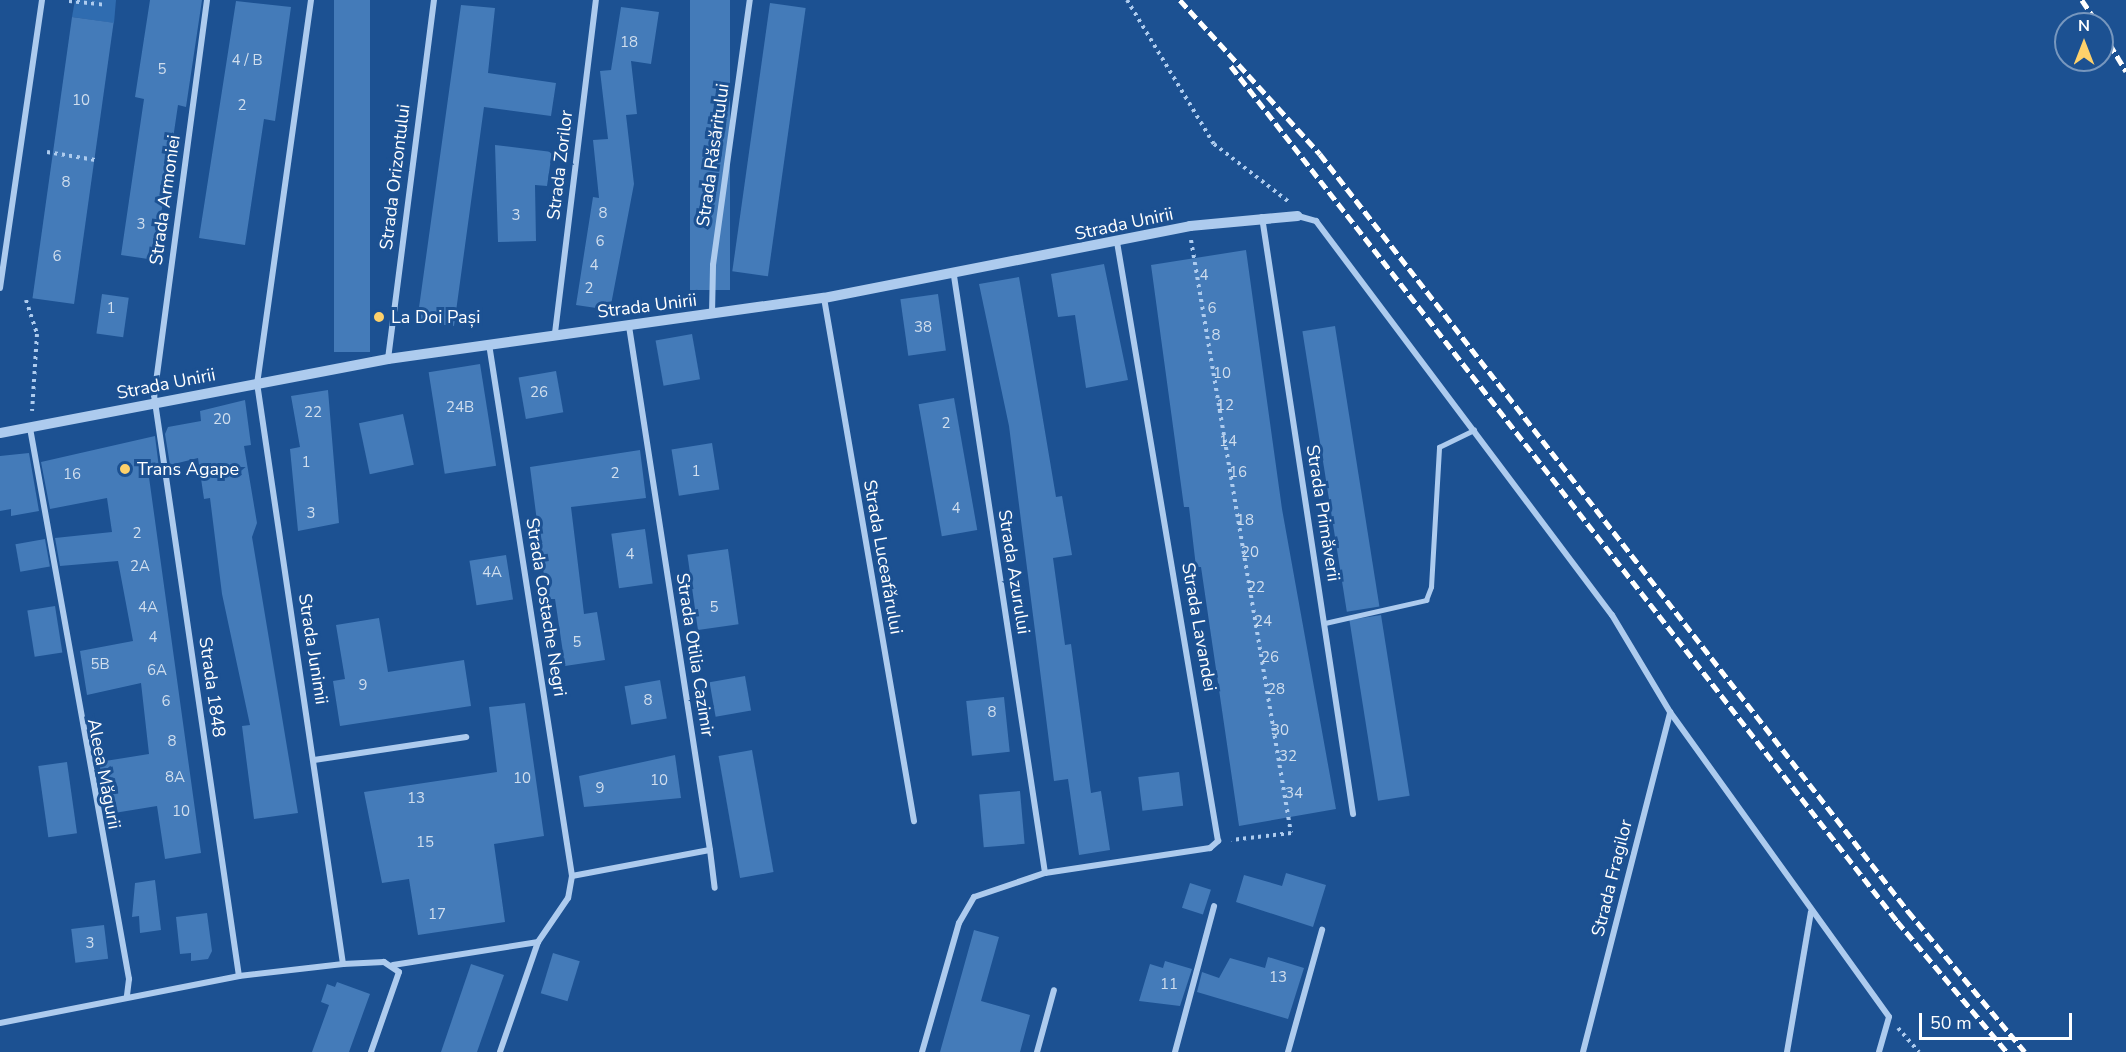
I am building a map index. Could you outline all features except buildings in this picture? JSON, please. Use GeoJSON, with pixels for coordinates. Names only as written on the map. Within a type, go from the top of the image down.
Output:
{"type":"FeatureCollection","features":[{"type":"Feature","properties":{"kind":"street"},"geometry":{"type":"LineString","coordinates":[[0,288],[42,0]]}},
{"type":"Feature","properties":{"kind":"street","name":"Strada Armoniei"},"geometry":{"type":"LineString","coordinates":[[158,403],[154,395],[207,0]]}},
{"type":"Feature","properties":{"kind":"street"},"geometry":{"type":"LineString","coordinates":[[257,383],[311,0]]}},
{"type":"Feature","properties":{"kind":"street","name":"Strada Orizontului"},"geometry":{"type":"LineString","coordinates":[[388,359],[434,0]]}},
{"type":"Feature","properties":{"kind":"street","name":"Strada Zorilor"},"geometry":{"type":"LineString","coordinates":[[555,333],[596,0]]}},
{"type":"Feature","properties":{"kind":"street","name":"Strada Răsăritului"},"geometry":{"type":"LineString","coordinates":[[712,315],[713,265],[750,0]]}},
{"type":"Feature","properties":{"kind":"street","name":"Strada Unirii"},"geometry":{"type":"LineString","coordinates":[[0,434],[31,423],[158,403],[388,359],[555,333],[628,326],[824,298],[954,276],[1190,226],[1262,216],[1304,217]]}},
{"type":"Feature","properties":{"kind":"street","name":"Strada Primăverii"},"geometry":{"type":"LineString","coordinates":[[1262,216],[1353,814]]}},
{"type":"Feature","properties":{"kind":"street"},"geometry":{"type":"LineString","coordinates":[[1304,217],[1474,430],[1612,615],[1670,712],[1811,912],[1889,1017],[1880,1052]]}},
{"type":"Feature","properties":{"kind":"street","name":"Strada Lavandei"},"geometry":{"type":"LineString","coordinates":[[1117,242],[1218,841]]}},
{"type":"Feature","properties":{"kind":"street","name":"Strada Azurului"},"geometry":{"type":"LineString","coordinates":[[954,276],[1045,873]]}},
{"type":"Feature","properties":{"kind":"street","name":"Strada Luceafǎrului"},"geometry":{"type":"LineString","coordinates":[[824,298],[914,821]]}},
{"type":"Feature","properties":{"kind":"street","name":"Strada Otilia Cazimir"},"geometry":{"type":"LineString","coordinates":[[628,326],[715,888]]}},
{"type":"Feature","properties":{"kind":"street","name":"Strada Costache Negri"},"geometry":{"type":"LineString","coordinates":[[489,343],[572,876]]}},
{"type":"Feature","properties":{"kind":"street","name":"Strada Junimii"},"geometry":{"type":"LineString","coordinates":[[257,383],[343,964]]}},
{"type":"Feature","properties":{"kind":"street","name":"Strada 1848"},"geometry":{"type":"LineString","coordinates":[[158,403],[239,976]]}},
{"type":"Feature","properties":{"kind":"street","name":"Aleea Măgurii"},"geometry":{"type":"LineString","coordinates":[[31,423],[129,979],[127,996]]}},
{"type":"Feature","properties":{"kind":"street","name":"Strada Fragilor"},"geometry":{"type":"LineString","coordinates":[[1583,1052],[1670,712]]}},
{"type":"Feature","properties":{"kind":"street"},"geometry":{"type":"LineString","coordinates":[[314,760],[466,737]]}},
{"type":"Feature","properties":{"kind":"street"},"geometry":{"type":"LineString","coordinates":[[922,1052],[959,923],[974,897],[1045,873],[1210,848],[1218,841]]}},
{"type":"Feature","properties":{"kind":"street"},"geometry":{"type":"LineString","coordinates":[[500,1052],[538,942],[568,898],[572,876],[710,850]]}},
{"type":"Feature","properties":{"kind":"street"},"geometry":{"type":"LineString","coordinates":[[1175,1052],[1214,906]]}},
{"type":"Feature","properties":{"kind":"street"},"geometry":{"type":"LineString","coordinates":[[1786,1052],[1811,912]]}},
{"type":"Feature","properties":{"kind":"street"},"geometry":{"type":"LineString","coordinates":[[1288,1052],[1322,930]]}},
{"type":"Feature","properties":{"kind":"street"},"geometry":{"type":"LineString","coordinates":[[0,1023],[82,1011],[127,996],[239,976],[343,964],[393,965],[538,942]]}},
{"type":"Feature","properties":{"kind":"street"},"geometry":{"type":"LineString","coordinates":[[371,1052],[399,972],[393,965]]}},
{"type":"Feature","properties":{"kind":"street"},"geometry":{"type":"LineString","coordinates":[[1037,1052],[1054,990]]}},
{"type":"Feature","properties":{"kind":"lane"},"geometry":{"type":"LineString","coordinates":[[1325,623],[1426,600],[1431,587],[1439,447],[1474,430]]}},
{"type":"Feature","properties":{"kind":"path"},"geometry":{"type":"LineString","coordinates":[[1127,0],[1214,144],[1304,217]]}},
{"type":"Feature","properties":{"kind":"path"},"geometry":{"type":"LineString","coordinates":[[69,1],[106,5]]}},
{"type":"Feature","properties":{"kind":"path"},"geometry":{"type":"LineString","coordinates":[[47,152],[95,160]]}},
{"type":"Feature","properties":{"kind":"path"},"geometry":{"type":"LineString","coordinates":[[1190,226],[1291,833],[1218,841]]}},
{"type":"Feature","properties":{"kind":"path"},"geometry":{"type":"LineString","coordinates":[[26,300],[37,334],[31,423]]}},
{"type":"Feature","properties":{"kind":"path"},"geometry":{"type":"LineString","coordinates":[[1889,1017],[1920,1052]]}},
{"type":"Feature","properties":{"kind":"shaded area"},"geometry":{"type":"Polygon","coordinates":[[[75,0],[116,0],[114,23],[72,17],[75,0]]]}},
{"type":"Feature","properties":{"kind":"railway"},"geometry":{"type":"LineString","coordinates":[[1180,0],[1320,154],[1908,911],[2025,1052]]}},
{"type":"Feature","properties":{"kind":"railway"},"geometry":{"type":"LineString","coordinates":[[2082,0],[2090,12]]}},
{"type":"Feature","properties":{"kind":"railway"},"geometry":{"type":"LineString","coordinates":[[2114,51],[2126,71]]}},
{"type":"Feature","properties":{"kind":"railway"},"geometry":{"type":"LineString","coordinates":[[1231,66],[1897,921],[2007,1052]]}},
{"type":"Feature","properties":{"kind":"place","name":"La Doi Pași"},"geometry":{"type":"Point","coordinates":[379,317]}},
{"type":"Feature","properties":{"kind":"place","name":"Trans Agape"},"geometry":{"type":"Point","coordinates":[125,469]}}]}
